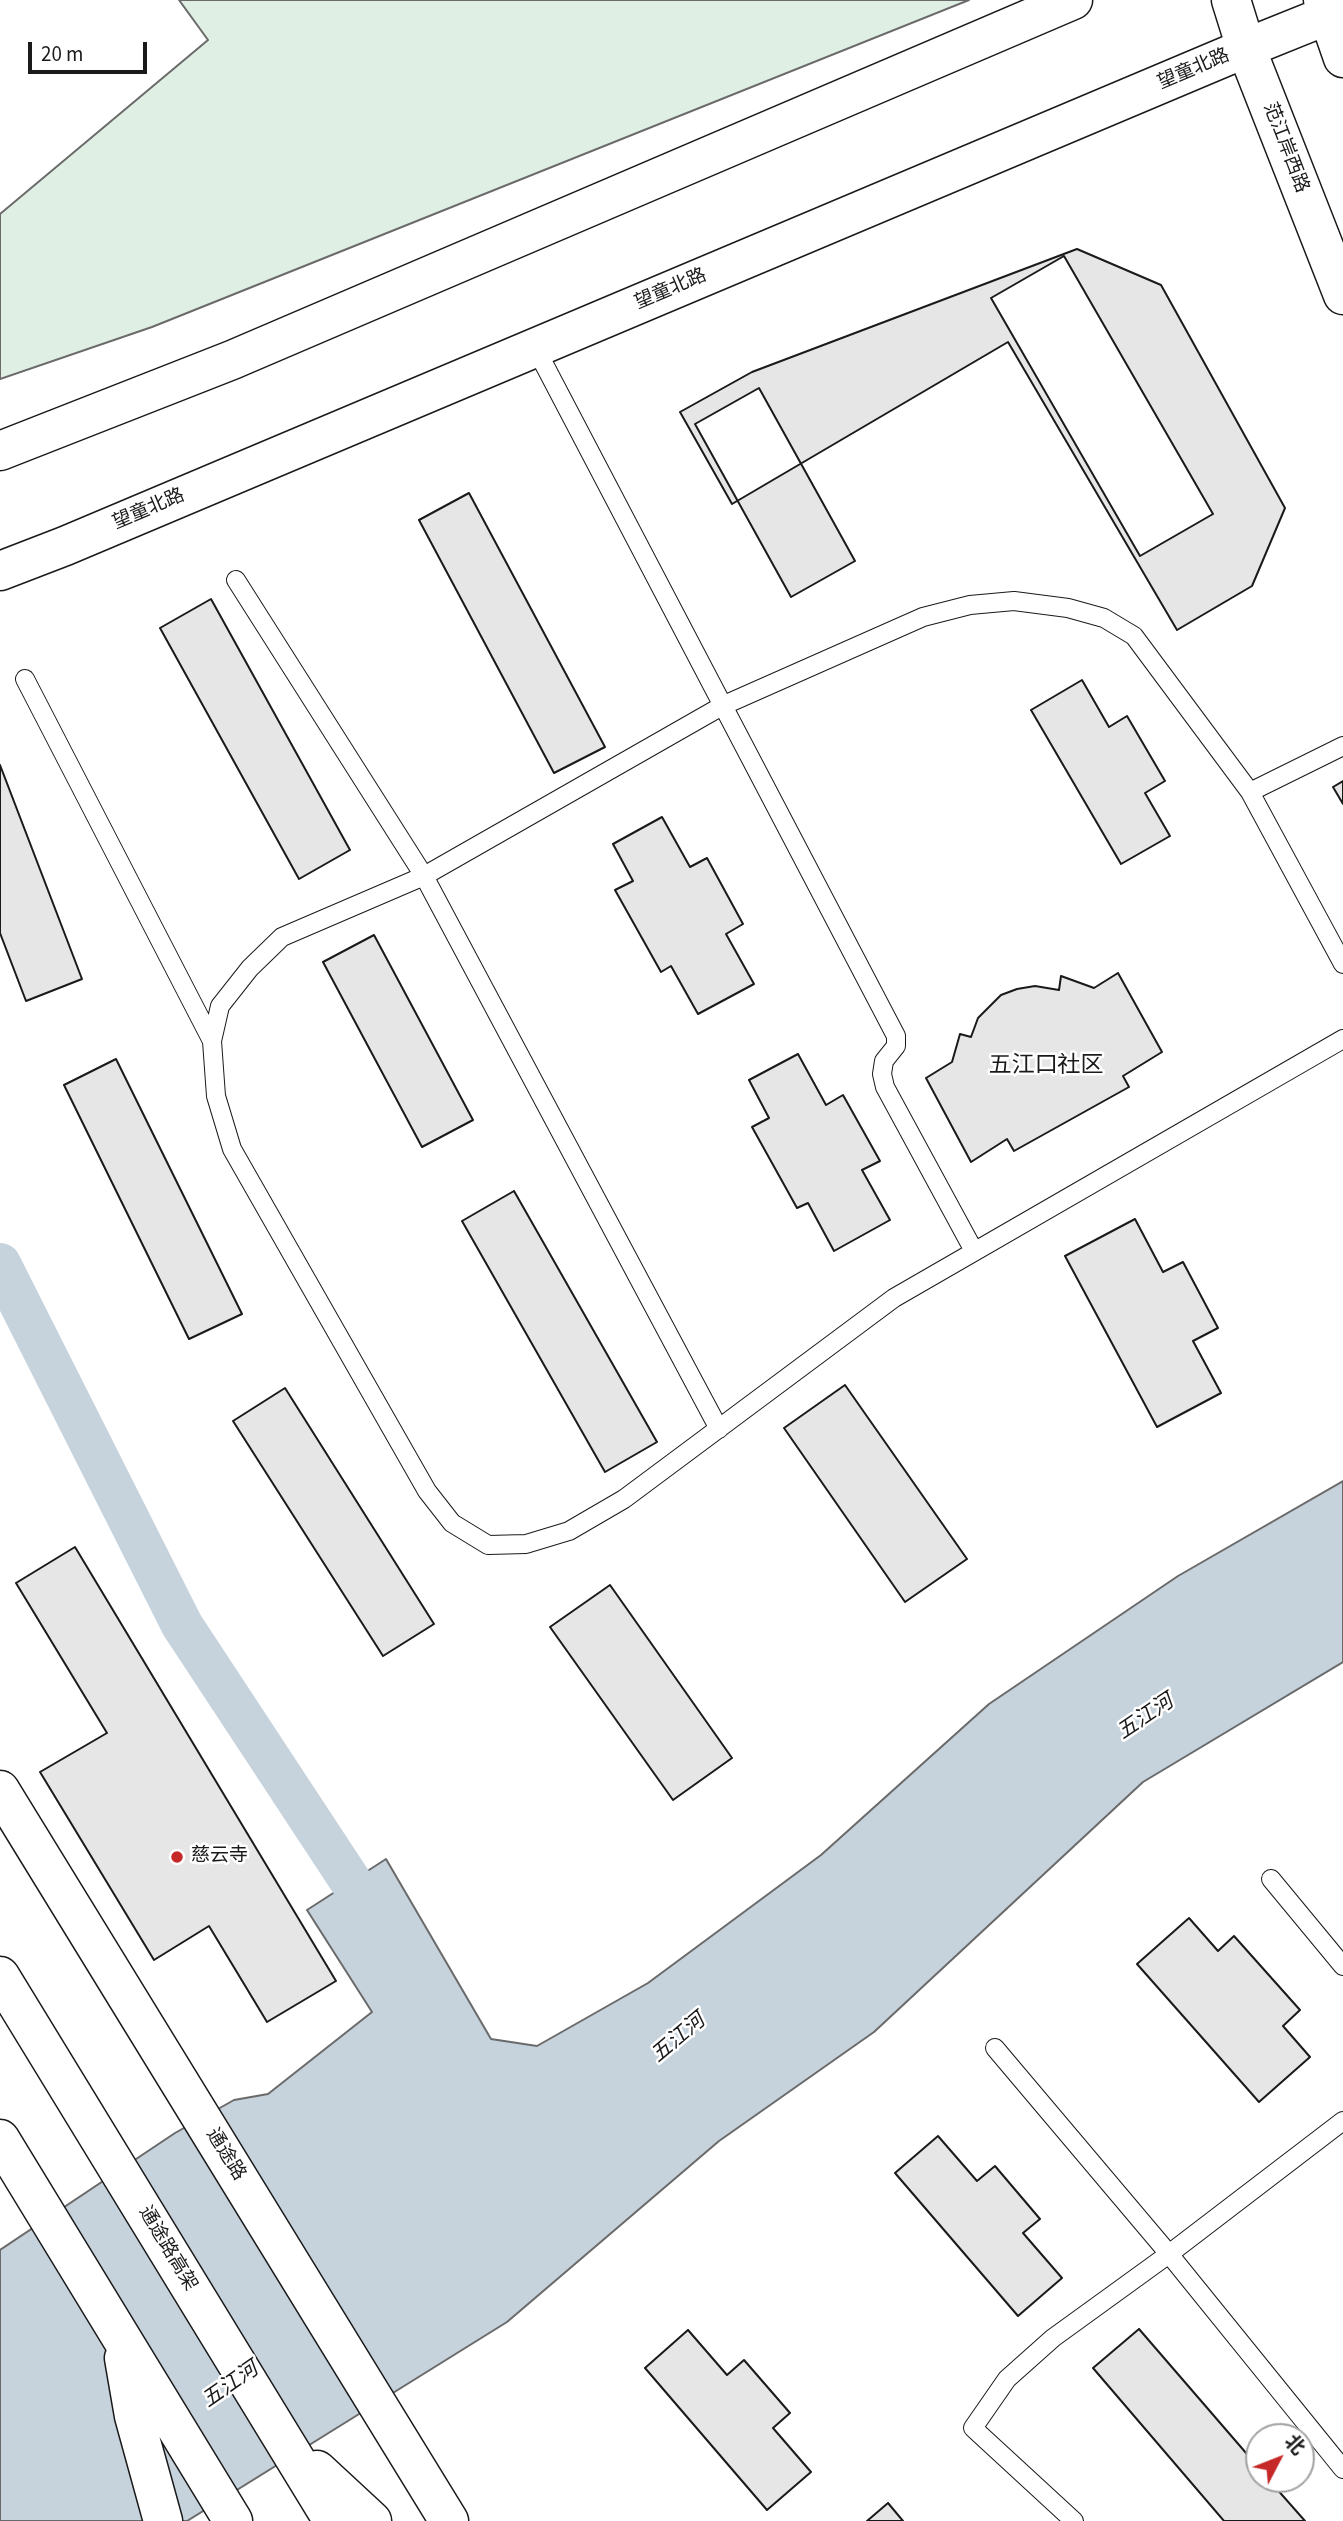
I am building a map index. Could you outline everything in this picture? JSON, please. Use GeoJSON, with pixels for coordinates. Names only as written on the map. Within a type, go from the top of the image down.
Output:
{"type":"FeatureCollection","features":[{"type":"Feature","properties":{"kind":"main road"},"geometry":{"type":"LineString","coordinates":[[0,451],[232,360],[1073,0]]}},
{"type":"Feature","properties":{"kind":"main road","name":"范江岸西路"},"geometry":{"type":"LineString","coordinates":[[1231,0],[1246,48],[1343,295]]}},
{"type":"Feature","properties":{"kind":"main road"},"geometry":{"type":"LineString","coordinates":[[1332,8],[1343,58]]}},
{"type":"Feature","properties":{"kind":"main road","name":"望童北路"},"geometry":{"type":"LineString","coordinates":[[0,571],[65,546],[1246,48],[1332,8]]}},
{"type":"Feature","properties":{"kind":"main road","name":"通途路"},"geometry":{"type":"LineString","coordinates":[[0,1790],[449,2521]]}},
{"type":"Feature","properties":{"kind":"main road","name":"通途路高架"},"geometry":{"type":"LineString","coordinates":[[0,1976],[333,2521]]}},
{"type":"Feature","properties":{"kind":"main road"},"geometry":{"type":"LineString","coordinates":[[0,2139],[122,2353],[134,2416],[163,2521]]}},
{"type":"Feature","properties":{"kind":"main road"},"geometry":{"type":"LineString","coordinates":[[0,2149],[220,2516]]}},
{"type":"Feature","properties":{"kind":"main road"},"geometry":{"type":"LineString","coordinates":[[282,2437],[372,2521]]}},
{"type":"Feature","properties":{"kind":"lane"},"geometry":{"type":"LineString","coordinates":[[535,347],[896,1036],[896,1046],[884,1060],[882,1074],[885,1087],[974,1251]]}},
{"type":"Feature","properties":{"kind":"lane"},"geometry":{"type":"LineString","coordinates":[[236,580],[424,876],[719,1429]]}},
{"type":"Feature","properties":{"kind":"lane"},"geometry":{"type":"LineString","coordinates":[[1343,964],[1250,792],[1134,636],[1104,618],[1068,608],[1014,601],[970,605],[923,617],[722,706],[424,876],[282,937],[250,968],[220,1006],[212,1041],[216,1096],[232,1149],[427,1491],[452,1523],[488,1545],[526,1544],[569,1531],[624,1499],[894,1298],[1343,1039]]}},
{"type":"Feature","properties":{"kind":"lane"},"geometry":{"type":"LineString","coordinates":[[25,679],[212,1041]]}},
{"type":"Feature","properties":{"kind":"lane"},"geometry":{"type":"LineString","coordinates":[[1250,792],[1343,746]]}},
{"type":"Feature","properties":{"kind":"lane"},"geometry":{"type":"LineString","coordinates":[[1271,1879],[1343,1966]]}},
{"type":"Feature","properties":{"kind":"lane"},"geometry":{"type":"LineString","coordinates":[[995,2048],[1170,2254],[1343,2469]]}},
{"type":"Feature","properties":{"kind":"lane"},"geometry":{"type":"LineString","coordinates":[[1074,2521],[973,2428],[1007,2379],[1053,2338],[1170,2254],[1343,2121]]}},
{"type":"Feature","properties":{"kind":"green space"},"geometry":{"type":"Polygon","coordinates":[[[179,0],[969,0],[152,327],[0,379],[0,214],[208,40],[179,0]]]}},
{"type":"Feature","properties":{"kind":"water","name":"五江河"},"geometry":{"type":"Polygon","coordinates":[[[1343,1481],[1343,1662],[1143,1782],[874,2032],[719,2141],[507,2322],[187,2521],[0,2521],[0,2250],[175,2133],[234,2100],[268,2094],[372,2012],[307,1910],[386,1859],[491,2039],[537,2046],[648,1983],[821,1855],[989,1704],[1178,1576],[1343,1481]]]}},
{"type":"Feature","properties":{"kind":"building"},"geometry":{"type":"Polygon","coordinates":[[[1077,249],[1161,285],[1285,508],[1252,586],[1177,630],[1008,342],[732,504],[680,412],[752,372],[1077,249]]]}},
{"type":"Feature","properties":{"kind":"building"},"geometry":{"type":"Polygon","coordinates":[[[1064,256],[1213,514],[1140,556],[991,298],[1064,256]]]}},
{"type":"Feature","properties":{"kind":"building"},"geometry":{"type":"Polygon","coordinates":[[[759,388],[855,561],[791,597],[695,424],[759,388]]]}},
{"type":"Feature","properties":{"kind":"building"},"geometry":{"type":"Polygon","coordinates":[[[469,493],[605,747],[554,773],[419,520],[469,493]]]}},
{"type":"Feature","properties":{"kind":"building"},"geometry":{"type":"Polygon","coordinates":[[[211,599],[350,850],[299,879],[160,628],[211,599]]]}},
{"type":"Feature","properties":{"kind":"building"},"geometry":{"type":"Polygon","coordinates":[[[1082,680],[1109,727],[1127,716],[1165,781],[1145,793],[1170,836],[1121,864],[1031,710],[1082,680]]]}},
{"type":"Feature","properties":{"kind":"building"},"geometry":{"type":"Polygon","coordinates":[[[0,765],[82,979],[26,1001],[0,933],[0,765]]]}},
{"type":"Feature","properties":{"kind":"building"},"geometry":{"type":"Polygon","coordinates":[[[1343,781],[1343,804],[1333,787],[1343,781]]]}},
{"type":"Feature","properties":{"kind":"building"},"geometry":{"type":"Polygon","coordinates":[[[662,817],[690,867],[707,858],[743,924],[726,934],[754,984],[698,1014],[671,966],[661,972],[615,890],[633,881],[613,844],[662,817]]]}},
{"type":"Feature","properties":{"kind":"building"},"geometry":{"type":"Polygon","coordinates":[[[374,935],[473,1120],[422,1147],[323,962],[374,935]]]}},
{"type":"Feature","properties":{"kind":"building"},"geometry":{"type":"Polygon","coordinates":[[[1118,973],[1162,1052],[1123,1076],[1129,1087],[1014,1151],[1007,1139],[971,1162],[926,1078],[952,1062],[960,1034],[971,1037],[978,1018],[1001,995],[1035,986],[1059,990],[1061,976],[1094,988],[1118,973]]]}},
{"type":"Feature","properties":{"kind":"building"},"geometry":{"type":"Polygon","coordinates":[[[798,1054],[826,1105],[843,1095],[880,1161],[862,1170],[890,1220],[834,1251],[808,1203],[797,1208],[752,1127],[769,1118],[749,1080],[798,1054]]]}},
{"type":"Feature","properties":{"kind":"building"},"geometry":{"type":"Polygon","coordinates":[[[116,1059],[242,1314],[189,1339],[64,1085],[116,1059]]]}},
{"type":"Feature","properties":{"kind":"building"},"geometry":{"type":"Polygon","coordinates":[[[514,1191],[657,1442],[605,1472],[462,1221],[514,1191]]]}},
{"type":"Feature","properties":{"kind":"building"},"geometry":{"type":"Polygon","coordinates":[[[1135,1219],[1163,1272],[1183,1262],[1218,1328],[1193,1341],[1221,1393],[1157,1427],[1065,1256],[1135,1219]]]}},
{"type":"Feature","properties":{"kind":"building"},"geometry":{"type":"Polygon","coordinates":[[[845,1385],[967,1559],[905,1602],[784,1428],[845,1385]]]}},
{"type":"Feature","properties":{"kind":"building"},"geometry":{"type":"Polygon","coordinates":[[[285,1388],[434,1624],[383,1656],[233,1421],[285,1388]]]}},
{"type":"Feature","properties":{"kind":"building"},"geometry":{"type":"Polygon","coordinates":[[[75,1547],[336,1981],[267,2022],[209,1926],[154,1960],[40,1772],[107,1733],[16,1583],[75,1547]]]}},
{"type":"Feature","properties":{"kind":"building"},"geometry":{"type":"Polygon","coordinates":[[[610,1585],[732,1758],[673,1800],[550,1627],[610,1585]]]}},
{"type":"Feature","properties":{"kind":"building"},"geometry":{"type":"Polygon","coordinates":[[[1189,1918],[1218,1951],[1234,1936],[1300,2010],[1283,2026],[1310,2057],[1259,2102],[1137,1964],[1189,1918]]]}},
{"type":"Feature","properties":{"kind":"building"},"geometry":{"type":"Polygon","coordinates":[[[938,2136],[977,2181],[995,2166],[1040,2219],[1023,2233],[1062,2278],[1018,2316],[895,2173],[938,2136]]]}},
{"type":"Feature","properties":{"kind":"building"},"geometry":{"type":"Polygon","coordinates":[[[1139,2329],[1245,2452],[1245,2493],[1280,2493],[1305,2521],[1224,2521],[1093,2368],[1139,2329]]]}},
{"type":"Feature","properties":{"kind":"building"},"geometry":{"type":"Polygon","coordinates":[[[688,2330],[727,2375],[744,2360],[790,2413],[773,2428],[811,2472],[767,2510],[645,2368],[688,2330]]]}},
{"type":"Feature","properties":{"kind":"building"},"geometry":{"type":"Polygon","coordinates":[[[888,2503],[903,2521],[867,2521],[888,2503]]]}},
{"type":"Feature","properties":{"kind":"waterway"},"geometry":{"type":"LineString","coordinates":[[0,1264],[182,1625],[382,1929]]}},
{"type":"Feature","properties":{"kind":"place","name":"慈云寺"},"geometry":{"type":"Point","coordinates":[177,1857]}},
{"type":"Feature","properties":{"kind":"district","name":"五江口社区"},"geometry":{"type":"Point","coordinates":[1046,1067]}}]}
